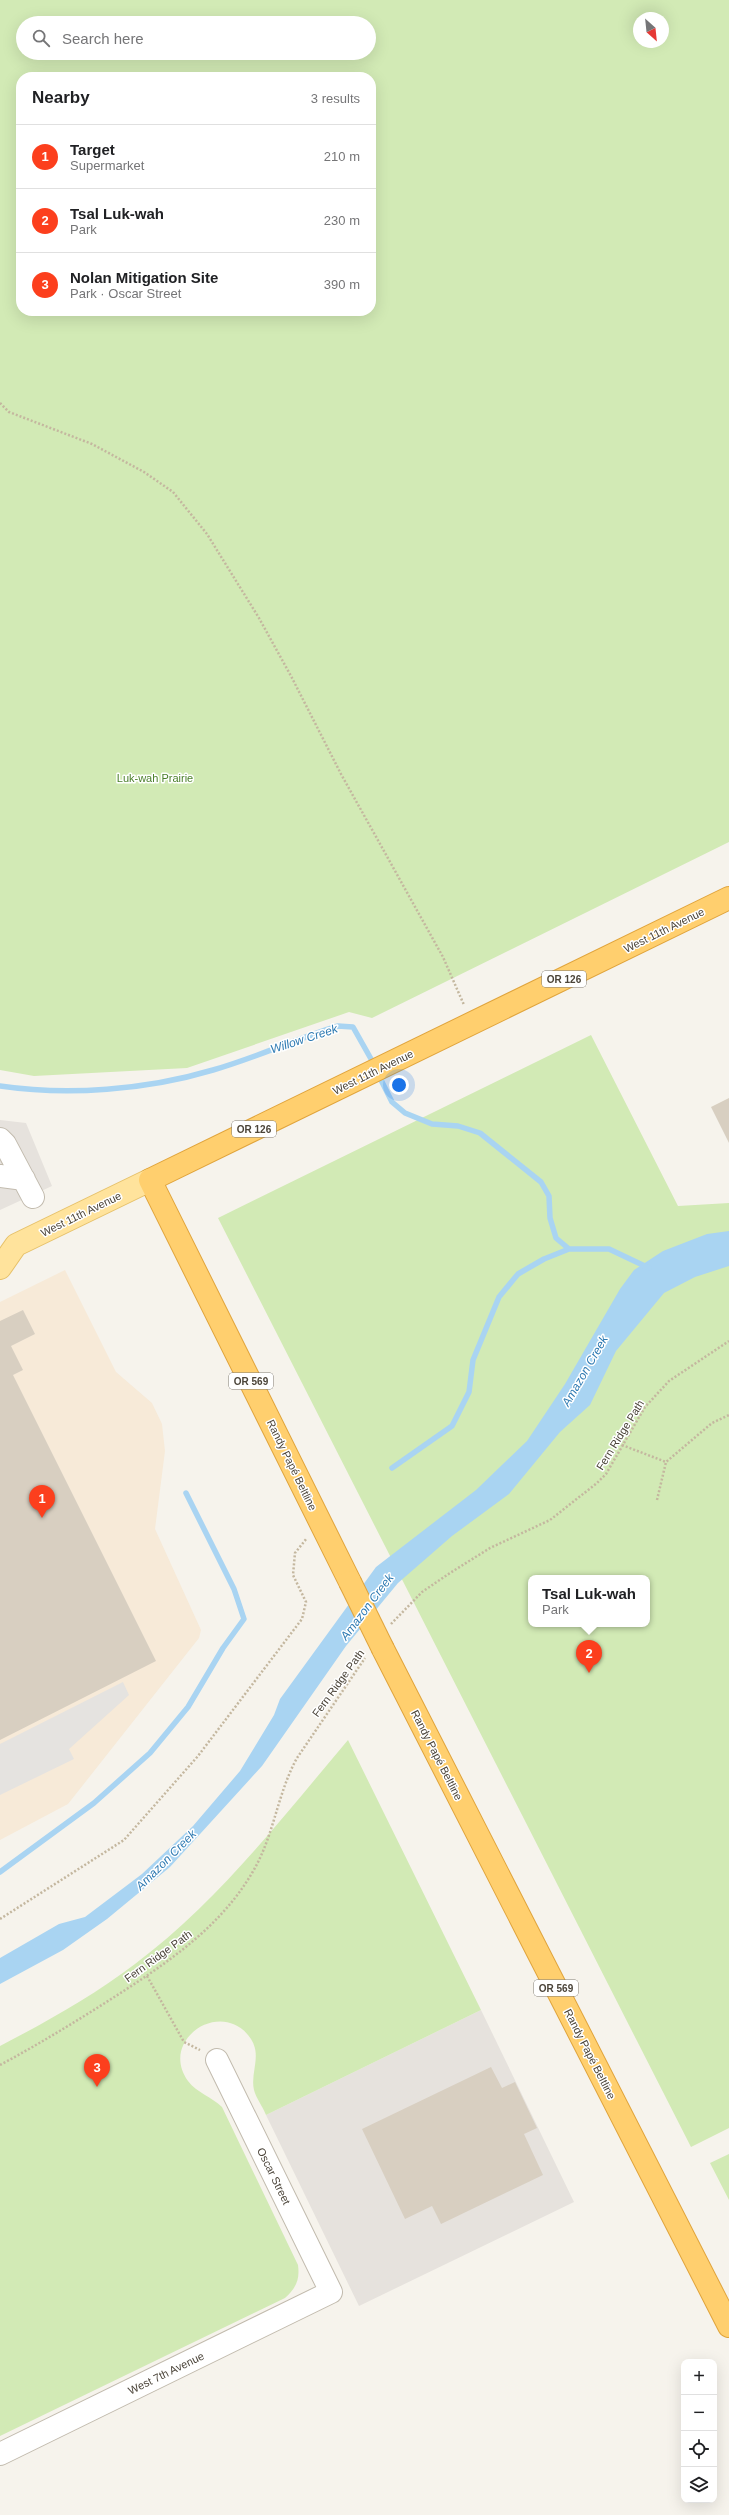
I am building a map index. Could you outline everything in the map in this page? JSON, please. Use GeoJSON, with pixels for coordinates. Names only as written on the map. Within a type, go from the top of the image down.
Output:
{"type":"FeatureCollection","features":[{"type":"Feature","properties":{"kind":"highway","name":"West 11th Avenue"},"geometry":{"type":"LineString","coordinates":[[150,1180],[729,898]]}},
{"type":"Feature","properties":{"kind":"highway","name":"Randy Papé Beltline"},"geometry":{"type":"LineString","coordinates":[[150,1180],[350,1582],[376,1651],[729,2326]]}},
{"type":"Feature","properties":{"kind":"main road","name":"West 11th Avenue"},"geometry":{"type":"LineString","coordinates":[[0,1268],[8,1244],[150,1180]]}},
{"type":"Feature","properties":{"kind":"street"},"geometry":{"type":"LineString","coordinates":[[0,1139],[5,1144],[29,1188],[0,1176]]}},
{"type":"Feature","properties":{"kind":"street","name":"Oscar Street"},"geometry":{"type":"LineString","coordinates":[[217,2060],[331,2292]]}},
{"type":"Feature","properties":{"kind":"street","name":"West 7th Avenue"},"geometry":{"type":"LineString","coordinates":[[0,2454],[331,2292]]}},
{"type":"Feature","properties":{"kind":"path"},"geometry":{"type":"LineString","coordinates":[[0,403],[10,412],[92,444],[144,472],[173,492],[207,534],[259,618],[291,676],[340,774],[443,957],[473,1024]]}},
{"type":"Feature","properties":{"kind":"path","name":"Fern Ridge Path"},"geometry":{"type":"LineString","coordinates":[[390,1625],[422,1592],[467,1562],[550,1520],[597,1483],[606,1474],[645,1407],[669,1381],[729,1341]]}},
{"type":"Feature","properties":{"kind":"path"},"geometry":{"type":"LineString","coordinates":[[657,1500],[666,1462],[712,1423],[729,1416]]}},
{"type":"Feature","properties":{"kind":"path"},"geometry":{"type":"LineString","coordinates":[[622,1446],[666,1462]]}},
{"type":"Feature","properties":{"kind":"path"},"geometry":{"type":"LineString","coordinates":[[0,1919],[124,1840],[198,1756],[302,1619],[306,1602],[294,1575],[295,1553],[320,1522]]}},
{"type":"Feature","properties":{"kind":"path","name":"Fern Ridge Path"},"geometry":{"type":"LineString","coordinates":[[0,2065],[57,2034],[147,1976],[212,1925],[245,1883],[269,1838],[288,1774],[306,1741],[376,1651]]}},
{"type":"Feature","properties":{"kind":"path"},"geometry":{"type":"LineString","coordinates":[[147,1976],[184,2042],[217,2060]]}},
{"type":"Feature","properties":{"kind":"shaded area"},"geometry":{"type":"Polygon","coordinates":[[[0,1120],[26,1123],[52,1186],[0,1210],[0,1120]]]}},
{"type":"Feature","properties":{"kind":"shaded area"},"geometry":{"type":"Polygon","coordinates":[[[65,1270],[116,1372],[152,1403],[162,1424],[165,1451],[155,1529],[201,1630],[199,1638],[68,1804],[0,1840],[0,1302],[65,1270]]]}},
{"type":"Feature","properties":{"kind":"shaded area"},"geometry":{"type":"Polygon","coordinates":[[[123,1682],[129,1695],[69,1749],[74,1759],[0,1795],[0,1744],[123,1682]]]}},
{"type":"Feature","properties":{"kind":"shaded area"},"geometry":{"type":"Polygon","coordinates":[[[481,2010],[574,2202],[359,2306],[266,2115],[481,2010]]]}},
{"type":"Feature","properties":{"kind":"green space","name":"Luk-wah Prairie"},"geometry":{"type":"Polygon","coordinates":[[[0,0],[729,0],[729,842],[372,1018],[349,1012],[187,1068],[34,1076],[0,1070],[0,0]]]}},
{"type":"Feature","properties":{"kind":"green space"},"geometry":{"type":"Polygon","coordinates":[[[591,1035],[678,1206],[729,1203],[729,2128],[691,2147],[218,1218],[591,1035]]]}},
{"type":"Feature","properties":{"kind":"green space"},"geometry":{"type":"Polygon","coordinates":[[[348,1740],[481,2010],[266,2115],[254,2090],[253,2077],[256,2052],[251,2039],[239,2027],[225,2022],[211,2023],[198,2028],[187,2038],[181,2051],[181,2065],[188,2081],[200,2092],[214,2100],[222,2107],[298,2265],[298,2279],[292,2291],[285,2298],[0,2436],[0,2046],[86,1998],[119,1976],[165,1940],[194,1914],[248,1858],[348,1740]]]}},
{"type":"Feature","properties":{"kind":"green space"},"geometry":{"type":"Polygon","coordinates":[[[729,2154],[729,2200],[710,2163],[729,2154]]]}},
{"type":"Feature","properties":{"kind":"water","name":"Amazon Creek"},"geometry":{"type":"Polygon","coordinates":[[[729,1231],[729,1266],[695,1277],[664,1293],[616,1351],[590,1405],[560,1432],[509,1494],[452,1536],[398,1583],[346,1646],[262,1766],[170,1867],[107,1919],[63,1950],[0,1984],[0,1958],[59,1924],[85,1917],[142,1874],[193,1826],[240,1771],[274,1715],[280,1699],[376,1567],[476,1490],[527,1441],[565,1384],[620,1289],[634,1270],[663,1251],[707,1234],[729,1231]]]}},
{"type":"Feature","properties":{"kind":"building"},"geometry":{"type":"Polygon","coordinates":[[[729,1098],[729,1143],[711,1107],[729,1098]]]}},
{"type":"Feature","properties":{"kind":"building"},"geometry":{"type":"Polygon","coordinates":[[[23,1310],[35,1334],[11,1346],[23,1370],[13,1375],[156,1661],[0,1740],[0,1321],[23,1310]]]}},
{"type":"Feature","properties":{"kind":"building"},"geometry":{"type":"Polygon","coordinates":[[[491,2067],[502,2088],[515,2082],[537,2128],[524,2134],[543,2175],[441,2224],[432,2206],[405,2219],[362,2129],[491,2067]]]}},
{"type":"Feature","properties":{"kind":"waterway","name":"Willow Creek"},"geometry":{"type":"LineString","coordinates":[[0,1086],[53,1091],[80,1091],[161,1082],[187,1077],[229,1065],[338,1026],[353,1027],[375,1066]]}},
{"type":"Feature","properties":{"kind":"waterway","name":"Willow Creek"},"geometry":{"type":"LineString","coordinates":[[378,1074],[392,1102],[405,1113],[432,1124],[458,1126],[480,1133],[541,1182],[549,1196],[550,1218],[556,1238],[569,1249],[609,1249],[649,1268]]}},
{"type":"Feature","properties":{"kind":"waterway"},"geometry":{"type":"LineString","coordinates":[[392,1468],[452,1426],[469,1392],[473,1360],[499,1297],[518,1274],[544,1259],[569,1249]]}},
{"type":"Feature","properties":{"kind":"waterway"},"geometry":{"type":"LineString","coordinates":[[0,1872],[94,1803],[150,1753],[188,1707],[223,1648],[244,1619],[234,1589],[186,1493]]}},
{"type":"Feature","properties":{"kind":"place","name":"Target"},"geometry":{"type":"Point","coordinates":[42,1518]}},
{"type":"Feature","properties":{"kind":"place","name":"Tsal Luk-wah"},"geometry":{"type":"Point","coordinates":[589,1673]}},
{"type":"Feature","properties":{"kind":"place","name":"Nolan Mitigation Site"},"geometry":{"type":"Point","coordinates":[97,2087]}}]}
